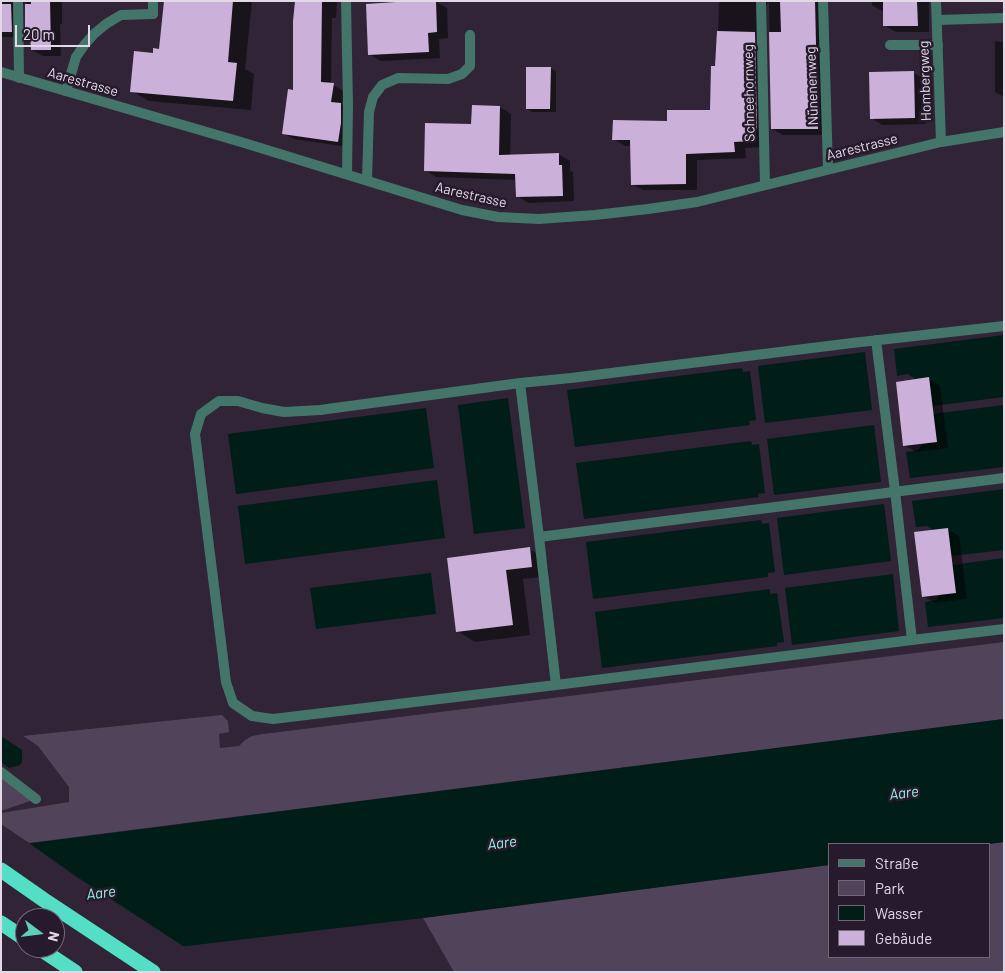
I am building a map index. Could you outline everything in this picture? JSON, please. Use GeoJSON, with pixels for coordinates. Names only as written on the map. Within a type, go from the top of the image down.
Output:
{"type":"FeatureCollection","features":[{"type":"Feature","properties":{"kind":"highway"},"geometry":{"type":"LineString","coordinates":[[1,870],[153,972]]}},
{"type":"Feature","properties":{"kind":"highway"},"geometry":{"type":"LineString","coordinates":[[1,923],[15,932]]}},
{"type":"Feature","properties":{"kind":"highway"},"geometry":{"type":"LineString","coordinates":[[126,955],[166,972]]}},
{"type":"Feature","properties":{"kind":"highway"},"geometry":{"type":"LineString","coordinates":[[54,958],[75,972]]}},
{"type":"Feature","properties":{"kind":"street"},"geometry":{"type":"LineString","coordinates":[[18,1],[19,78]]}},
{"type":"Feature","properties":{"kind":"street"},"geometry":{"type":"LineString","coordinates":[[66,91],[76,57],[94,34],[121,15],[153,14],[154,1]]}},
{"type":"Feature","properties":{"kind":"street"},"geometry":{"type":"LineString","coordinates":[[346,1],[347,174]]}},
{"type":"Feature","properties":{"kind":"street","name":"Schneehornweg"},"geometry":{"type":"LineString","coordinates":[[761,1],[765,185]]}},
{"type":"Feature","properties":{"kind":"street","name":"Nünenenweg"},"geometry":{"type":"LineString","coordinates":[[823,1],[828,170]]}},
{"type":"Feature","properties":{"kind":"street","name":"Hombergweg"},"geometry":{"type":"LineString","coordinates":[[936,1],[941,142]]}},
{"type":"Feature","properties":{"kind":"street"},"geometry":{"type":"LineString","coordinates":[[937,20],[1004,18]]}},
{"type":"Feature","properties":{"kind":"street"},"geometry":{"type":"LineString","coordinates":[[367,180],[369,112],[373,97],[382,85],[398,78],[448,79],[462,74],[470,66],[470,35]]}},
{"type":"Feature","properties":{"kind":"street"},"geometry":{"type":"LineString","coordinates":[[890,45],[938,45]]}},
{"type":"Feature","properties":{"kind":"street","name":"Aarestrasse"},"geometry":{"type":"LineString","coordinates":[[1,72],[241,142],[462,210],[498,217],[539,219],[595,215],[648,210],[698,202],[941,142],[1004,132]]}},
{"type":"Feature","properties":{"kind":"street"},"geometry":{"type":"LineString","coordinates":[[1004,326],[520,383],[320,410],[284,412],[238,401],[219,401],[200,414],[195,434],[226,682],[233,703],[252,716],[273,719],[1004,629]]}},
{"type":"Feature","properties":{"kind":"street"},"geometry":{"type":"LineString","coordinates":[[876,340],[912,640]]}},
{"type":"Feature","properties":{"kind":"street"},"geometry":{"type":"LineString","coordinates":[[520,383],[556,685]]}},
{"type":"Feature","properties":{"kind":"street"},"geometry":{"type":"LineString","coordinates":[[539,537],[1004,478]]}},
{"type":"Feature","properties":{"kind":"street"},"geometry":{"type":"LineString","coordinates":[[1,772],[36,799]]}},
{"type":"Feature","properties":{"kind":"green space"},"geometry":{"type":"Polygon","coordinates":[[[1004,642],[1004,719],[29,843],[1,824],[1,813],[69,802],[69,787],[38,746],[23,736],[222,715],[228,721],[229,732],[219,734],[220,748],[239,746],[252,736],[263,734],[1004,642]]]}},
{"type":"Feature","properties":{"kind":"green space"},"geometry":{"type":"Polygon","coordinates":[[[1,772],[36,799],[1,811],[1,772]]]}},
{"type":"Feature","properties":{"kind":"green space"},"geometry":{"type":"Polygon","coordinates":[[[1004,842],[1004,972],[454,972],[423,918],[828,865],[828,958],[990,958],[990,844],[1004,842]]]}},
{"type":"Feature","properties":{"kind":"water"},"geometry":{"type":"Polygon","coordinates":[[[1004,335],[1004,397],[933,406],[929,378],[915,379],[908,374],[897,376],[894,349],[1004,335]]]}},
{"type":"Feature","properties":{"kind":"water"},"geometry":{"type":"Polygon","coordinates":[[[865,352],[872,410],[765,423],[758,366],[865,352]]]}},
{"type":"Feature","properties":{"kind":"water"},"geometry":{"type":"Polygon","coordinates":[[[742,368],[743,372],[750,371],[756,420],[749,421],[750,425],[575,447],[567,390],[742,368]]]}},
{"type":"Feature","properties":{"kind":"water"},"geometry":{"type":"Polygon","coordinates":[[[508,398],[525,528],[474,534],[458,405],[508,398]]]}},
{"type":"Feature","properties":{"kind":"water"},"geometry":{"type":"Polygon","coordinates":[[[1004,405],[1004,467],[910,478],[906,452],[918,450],[923,444],[937,442],[933,414],[1004,405]]]}},
{"type":"Feature","properties":{"kind":"water"},"geometry":{"type":"Polygon","coordinates":[[[426,408],[434,468],[236,494],[228,434],[426,408]]]}},
{"type":"Feature","properties":{"kind":"water"},"geometry":{"type":"Polygon","coordinates":[[[874,425],[881,482],[774,495],[767,439],[874,425]]]}},
{"type":"Feature","properties":{"kind":"water"},"geometry":{"type":"Polygon","coordinates":[[[751,441],[752,445],[759,444],[765,493],[758,494],[759,497],[584,519],[576,463],[751,441]]]}},
{"type":"Feature","properties":{"kind":"water"},"geometry":{"type":"Polygon","coordinates":[[[437,480],[445,538],[245,564],[238,506],[437,480]]]}},
{"type":"Feature","properties":{"kind":"water"},"geometry":{"type":"Polygon","coordinates":[[[1004,489],[1004,550],[951,556],[933,530],[927,526],[916,527],[912,501],[1004,489]]]}},
{"type":"Feature","properties":{"kind":"water"},"geometry":{"type":"Polygon","coordinates":[[[884,504],[891,561],[784,575],[777,518],[884,504]]]}},
{"type":"Feature","properties":{"kind":"water"},"geometry":{"type":"Polygon","coordinates":[[[761,520],[762,524],[769,523],[775,572],[768,573],[768,577],[593,599],[586,542],[761,520]]]}},
{"type":"Feature","properties":{"kind":"water"},"geometry":{"type":"Polygon","coordinates":[[[1004,558],[1004,618],[928,627],[925,602],[936,600],[941,594],[952,565],[1004,558]]]}},
{"type":"Feature","properties":{"kind":"water"},"geometry":{"type":"Polygon","coordinates":[[[431,573],[436,614],[316,629],[310,588],[431,573]]]}},
{"type":"Feature","properties":{"kind":"water"},"geometry":{"type":"Polygon","coordinates":[[[893,574],[899,631],[792,645],[785,588],[893,574]]]}},
{"type":"Feature","properties":{"kind":"water"},"geometry":{"type":"Polygon","coordinates":[[[770,589],[770,594],[777,593],[784,642],[777,643],[777,646],[602,668],[595,612],[770,589]]]}},
{"type":"Feature","properties":{"kind":"water","name":"Aare"},"geometry":{"type":"Polygon","coordinates":[[[1004,719],[1004,842],[990,844],[828,843],[828,865],[423,918],[1,968],[1,847],[1004,719]]]}},
{"type":"Feature","properties":{"kind":"water"},"geometry":{"type":"Polygon","coordinates":[[[1,736],[22,750],[22,762],[20,765],[9,768],[1,762],[1,736]]]}},
{"type":"Feature","properties":{"kind":"pier"},"geometry":{"type":"Polygon","coordinates":[[[26,841],[74,875],[186,948],[3,970],[1,968],[1,844],[26,841]]]}},
{"type":"Feature","properties":{"kind":"building"},"geometry":{"type":"Polygon","coordinates":[[[31,1],[50,1],[51,50],[31,50],[30,32],[25,32],[25,4],[31,4],[31,1]]]}},
{"type":"Feature","properties":{"kind":"building"},"geometry":{"type":"Polygon","coordinates":[[[164,1],[233,1],[228,62],[237,63],[233,101],[130,92],[134,51],[153,53],[153,48],[159,49],[164,1]]]}},
{"type":"Feature","properties":{"kind":"building"},"geometry":{"type":"Polygon","coordinates":[[[295,1],[322,1],[321,82],[334,83],[331,102],[341,103],[341,123],[338,142],[282,134],[288,89],[293,90],[293,21],[295,1]]]}},
{"type":"Feature","properties":{"kind":"building"},"geometry":{"type":"Polygon","coordinates":[[[436,1],[437,32],[428,33],[429,52],[368,55],[366,4],[436,1]]]}},
{"type":"Feature","properties":{"kind":"building"},"geometry":{"type":"Polygon","coordinates":[[[780,1],[815,1],[818,129],[771,129],[769,32],[781,32],[780,1]]]}},
{"type":"Feature","properties":{"kind":"building"},"geometry":{"type":"Polygon","coordinates":[[[883,1],[917,1],[918,26],[883,26],[883,1]]]}},
{"type":"Feature","properties":{"kind":"building"},"geometry":{"type":"Polygon","coordinates":[[[1,4],[11,4],[12,32],[1,32],[1,4]]]}},
{"type":"Feature","properties":{"kind":"building"},"geometry":{"type":"Polygon","coordinates":[[[717,31],[755,32],[757,130],[753,130],[753,141],[734,142],[735,152],[686,154],[686,184],[631,185],[630,140],[612,140],[613,120],[667,121],[667,110],[710,110],[711,66],[715,66],[717,31]]]}},
{"type":"Feature","properties":{"kind":"building"},"geometry":{"type":"Polygon","coordinates":[[[526,67],[551,67],[550,109],[526,109],[526,67]]]}},
{"type":"Feature","properties":{"kind":"building"},"geometry":{"type":"Polygon","coordinates":[[[914,71],[915,118],[870,119],[869,72],[914,71]]]}},
{"type":"Feature","properties":{"kind":"building"},"geometry":{"type":"Polygon","coordinates":[[[472,105],[500,106],[499,155],[559,153],[559,165],[562,165],[563,196],[516,197],[515,174],[424,171],[425,123],[471,124],[472,105]]]}},
{"type":"Feature","properties":{"kind":"building"},"geometry":{"type":"Polygon","coordinates":[[[929,377],[937,442],[903,446],[896,382],[929,377]]]}},
{"type":"Feature","properties":{"kind":"building"},"geometry":{"type":"Polygon","coordinates":[[[948,528],[956,593],[922,597],[914,532],[948,528]]]}},
{"type":"Feature","properties":{"kind":"building"},"geometry":{"type":"Polygon","coordinates":[[[530,547],[532,567],[506,570],[513,625],[456,632],[447,558],[530,547]]]}}]}
